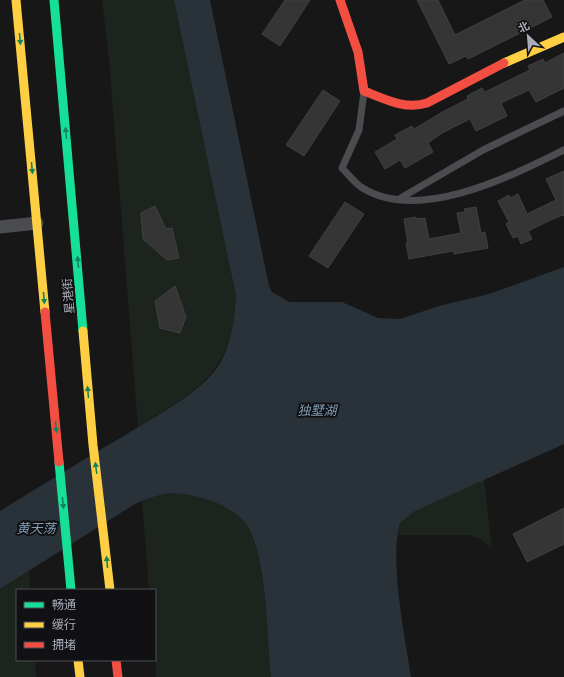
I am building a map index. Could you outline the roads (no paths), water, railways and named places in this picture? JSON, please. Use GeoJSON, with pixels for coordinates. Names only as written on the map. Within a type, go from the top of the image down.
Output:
{"type":"FeatureCollection","features":[{"type":"Feature","properties":{"kind":"main road","name":"星港街"},"geometry":{"type":"LineString","coordinates":[[16,0],[71,589]]}},
{"type":"Feature","properties":{"kind":"main road","name":"星港街"},"geometry":{"type":"LineString","coordinates":[[54,0],[93,444],[105,535],[110,589]]}},
{"type":"Feature","properties":{"kind":"main road"},"geometry":{"type":"LineString","coordinates":[[340,0],[358,52],[364,91],[400,105],[422,104],[435,100],[491,69],[564,37]]}},
{"type":"Feature","properties":{"kind":"main road"},"geometry":{"type":"LineString","coordinates":[[78,661],[80,677]]}},
{"type":"Feature","properties":{"kind":"main road"},"geometry":{"type":"LineString","coordinates":[[116,661],[118,677]]}},
{"type":"Feature","properties":{"kind":"street"},"geometry":{"type":"LineString","coordinates":[[0,227],[37,223]]}},
{"type":"Feature","properties":{"kind":"lane"},"geometry":{"type":"LineString","coordinates":[[364,91],[359,130],[342,168],[360,186],[372,193],[399,199],[424,200],[465,191],[504,177],[564,150]]}},
{"type":"Feature","properties":{"kind":"lane"},"geometry":{"type":"LineString","coordinates":[[399,199],[483,150],[564,111]]}},
{"type":"Feature","properties":{"kind":"water","name":"独墅湖"},"geometry":{"type":"Polygon","coordinates":[[[174,0],[210,0],[269,286],[272,292],[289,302],[342,302],[378,318],[400,319],[439,306],[489,294],[564,267],[564,444],[415,511],[400,523],[396,557],[397,577],[411,677],[271,677],[263,578],[254,541],[248,527],[234,512],[228,508],[215,502],[192,495],[176,493],[161,495],[135,504],[0,589],[0,511],[190,394],[211,375],[219,365],[227,349],[235,314],[236,296],[174,0]]]}},
{"type":"Feature","properties":{"kind":"water label","name":"黄天荡"},"geometry":{"type":"Point","coordinates":[36,528]}}]}
